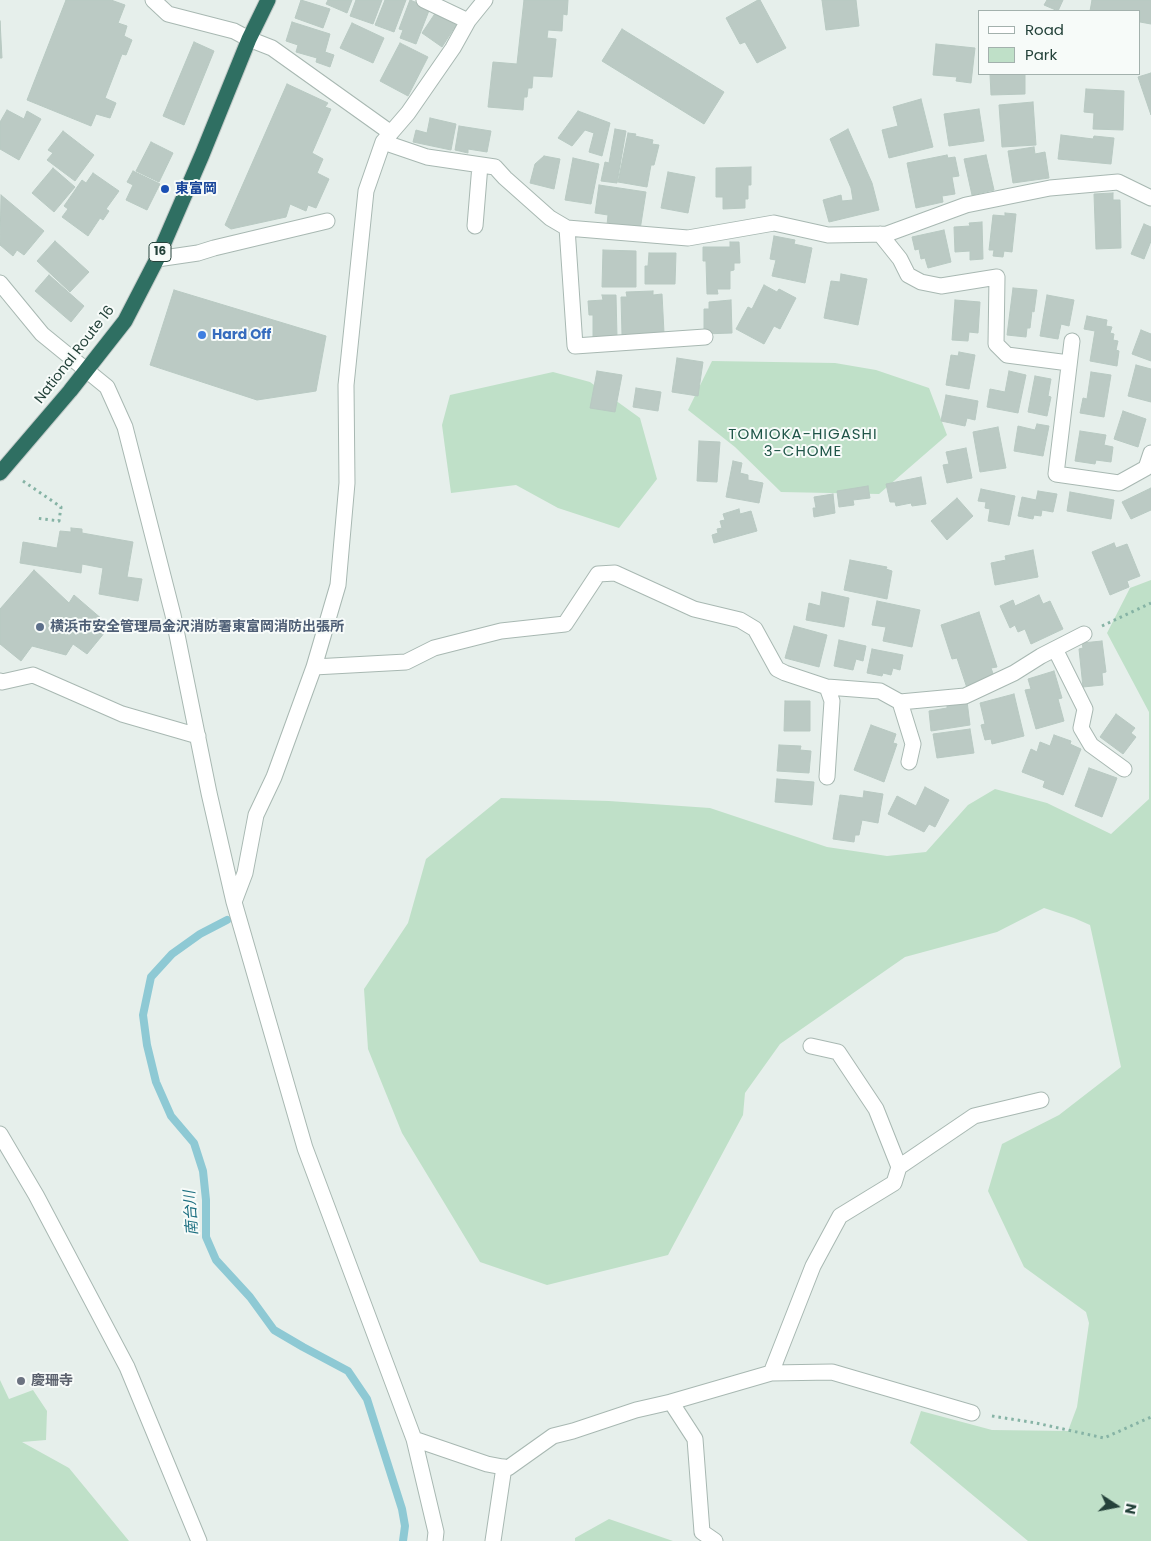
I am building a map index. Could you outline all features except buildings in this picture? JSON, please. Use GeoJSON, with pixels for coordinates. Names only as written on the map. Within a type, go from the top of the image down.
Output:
{"type":"FeatureCollection","features":[{"type":"Feature","properties":{"kind":"highway","name":"National Route 16"},"geometry":{"type":"LineString","coordinates":[[0,473],[125,321],[157,259],[249,39],[268,0]]}},
{"type":"Feature","properties":{"kind":"street"},"geometry":{"type":"LineString","coordinates":[[153,0],[168,14],[234,31],[272,48],[387,138],[427,157],[495,167],[550,218],[567,228],[688,238],[774,223],[828,235],[887,234],[966,205],[1050,188],[1118,182],[1151,198]]}},
{"type":"Feature","properties":{"kind":"street"},"geometry":{"type":"LineString","coordinates":[[424,0],[468,21]]}},
{"type":"Feature","properties":{"kind":"street"},"geometry":{"type":"LineString","coordinates":[[234,902],[245,873],[256,815],[274,777],[314,667],[338,585],[347,483],[347,375],[366,191],[387,138],[408,113],[453,48],[468,21],[485,0]]}},
{"type":"Feature","properties":{"kind":"street"},"geometry":{"type":"LineString","coordinates":[[475,226],[480,165]]}},
{"type":"Feature","properties":{"kind":"street"},"geometry":{"type":"LineString","coordinates":[[157,259],[198,253],[327,221]]}},
{"type":"Feature","properties":{"kind":"street"},"geometry":{"type":"LineString","coordinates":[[567,228],[575,346],[705,337]]}},
{"type":"Feature","properties":{"kind":"street"},"geometry":{"type":"LineString","coordinates":[[880,234],[900,259],[908,275],[921,282],[941,286],[997,277],[996,344],[1007,355],[1069,363]]}},
{"type":"Feature","properties":{"kind":"street"},"geometry":{"type":"LineString","coordinates":[[0,283],[42,334],[107,387],[126,427],[173,616],[209,794],[234,902],[305,1148],[414,1438],[436,1532],[435,1541]]}},
{"type":"Feature","properties":{"kind":"street"},"geometry":{"type":"LineString","coordinates":[[1072,341],[1056,474],[1119,483],[1146,468],[1151,453]]}},
{"type":"Feature","properties":{"kind":"street"},"geometry":{"type":"LineString","coordinates":[[314,667],[406,662],[434,648],[501,631],[565,624],[598,574],[615,573],[694,609],[740,620],[755,629],[776,669],[827,686],[880,691],[900,702],[964,696],[1014,673],[1041,656],[1084,634]]}},
{"type":"Feature","properties":{"kind":"street"},"geometry":{"type":"LineString","coordinates":[[1055,649],[1085,709],[1081,728],[1091,744],[1124,769]]}},
{"type":"Feature","properties":{"kind":"street"},"geometry":{"type":"LineString","coordinates":[[0,681],[34,675],[122,714],[198,736]]}},
{"type":"Feature","properties":{"kind":"street"},"geometry":{"type":"LineString","coordinates":[[827,686],[832,701],[827,776]]}},
{"type":"Feature","properties":{"kind":"street"},"geometry":{"type":"LineString","coordinates":[[900,702],[913,744],[909,762]]}},
{"type":"Feature","properties":{"kind":"street"},"geometry":{"type":"LineString","coordinates":[[811,1046],[838,1052],[876,1109],[899,1167]]}},
{"type":"Feature","properties":{"kind":"street"},"geometry":{"type":"LineString","coordinates":[[771,1373],[813,1266],[840,1216],[894,1183],[899,1167],[974,1116],[1041,1100]]}},
{"type":"Feature","properties":{"kind":"street"},"geometry":{"type":"LineString","coordinates":[[0,1134],[36,1195],[127,1367],[199,1541]]}},
{"type":"Feature","properties":{"kind":"street"},"geometry":{"type":"LineString","coordinates":[[414,1438],[487,1464],[508,1468],[553,1436],[636,1410],[771,1373],[832,1372],[972,1414]]}},
{"type":"Feature","properties":{"kind":"street"},"geometry":{"type":"LineString","coordinates":[[670,1402],[695,1439],[702,1532],[715,1541]]}},
{"type":"Feature","properties":{"kind":"street"},"geometry":{"type":"LineString","coordinates":[[494,1541],[504,1467]]}},
{"type":"Feature","properties":{"kind":"path"},"geometry":{"type":"LineString","coordinates":[[23,481],[61,507],[59,521],[36,518]]}},
{"type":"Feature","properties":{"kind":"path"},"geometry":{"type":"LineString","coordinates":[[1084,634],[1151,603]]}},
{"type":"Feature","properties":{"kind":"path"},"geometry":{"type":"LineString","coordinates":[[972,1414],[1036,1423],[1104,1438],[1151,1417]]}},
{"type":"Feature","properties":{"kind":"green space"},"geometry":{"type":"Polygon","coordinates":[[[712,361],[835,363],[876,370],[929,388],[947,435],[879,494],[781,492],[735,447],[688,410],[712,361]]]}},
{"type":"Feature","properties":{"kind":"green space"},"geometry":{"type":"Polygon","coordinates":[[[553,372],[590,382],[640,418],[657,479],[619,528],[558,508],[516,485],[451,493],[442,425],[450,395],[553,372]]]}},
{"type":"Feature","properties":{"kind":"green space"},"geometry":{"type":"Polygon","coordinates":[[[1151,580],[1151,1541],[1028,1541],[910,1443],[921,1411],[992,1430],[1068,1431],[1077,1407],[1089,1323],[1086,1312],[1024,1267],[988,1191],[1002,1144],[1059,1115],[1121,1067],[1090,925],[1044,908],[997,932],[905,957],[780,1044],[745,1093],[743,1115],[668,1255],[547,1285],[480,1262],[402,1133],[368,1049],[364,989],[408,923],[426,859],[501,798],[609,801],[710,808],[827,847],[887,856],[926,852],[968,805],[995,789],[1047,803],[1111,834],[1149,799],[1149,712],[1107,633],[1130,588],[1151,580]]]}},
{"type":"Feature","properties":{"kind":"green space"},"geometry":{"type":"Polygon","coordinates":[[[0,1380],[9,1399],[33,1390],[47,1411],[46,1440],[22,1442],[69,1468],[129,1541],[0,1541],[0,1380]]]}},
{"type":"Feature","properties":{"kind":"green space"},"geometry":{"type":"Polygon","coordinates":[[[609,1519],[673,1541],[575,1541],[575,1538],[609,1519]]]}},
{"type":"Feature","properties":{"kind":"waterway","name":"南台川"},"geometry":{"type":"LineString","coordinates":[[227,920],[200,934],[172,954],[151,977],[143,1015],[147,1045],[156,1082],[171,1116],[194,1143],[203,1171],[206,1200],[206,1237],[216,1260],[250,1297],[274,1330],[348,1371],[367,1399],[402,1509],[405,1526],[403,1541]]}},
{"type":"Feature","properties":{"kind":"place","name":"東富岡"},"geometry":{"type":"Point","coordinates":[165,189]}},
{"type":"Feature","properties":{"kind":"place","name":"Hard Off"},"geometry":{"type":"Point","coordinates":[202,335]}},
{"type":"Feature","properties":{"kind":"place","name":"横浜市安全管理局金沢消防署東富岡消防出張所"},"geometry":{"type":"Point","coordinates":[40,627]}},
{"type":"Feature","properties":{"kind":"place","name":"慶珊寺"},"geometry":{"type":"Point","coordinates":[21,1381]}},
{"type":"Feature","properties":{"kind":"district","name":"TOMIOKA-HIGASHI 3-CHOME"},"geometry":{"type":"Point","coordinates":[803,444]}}]}
